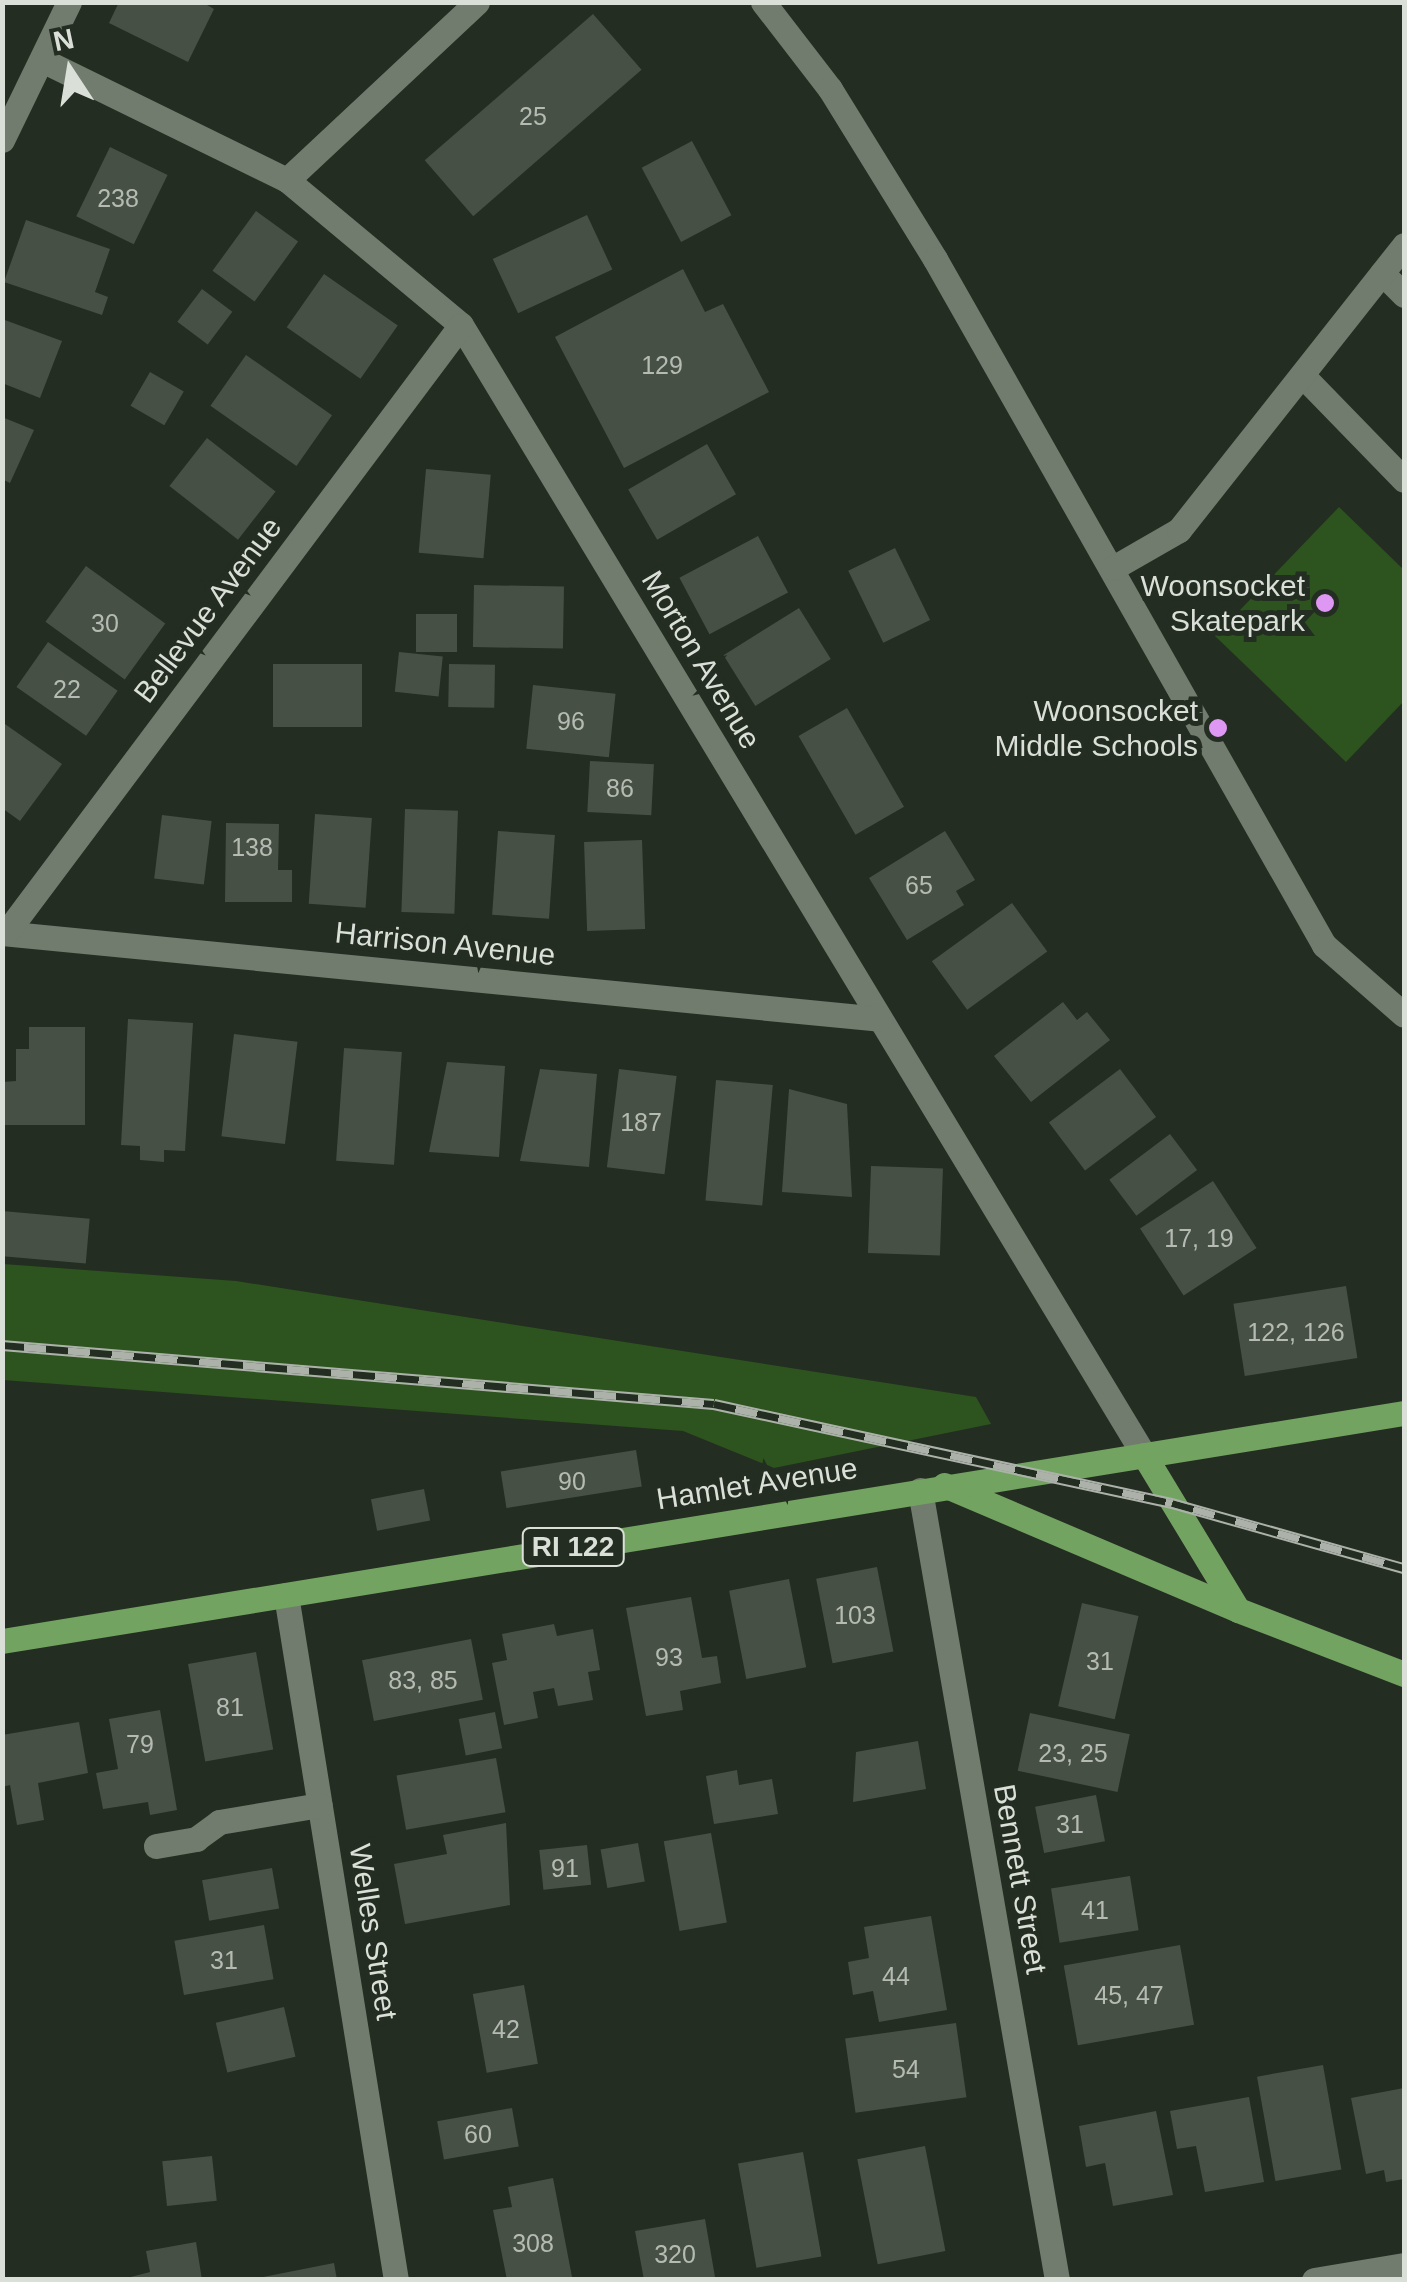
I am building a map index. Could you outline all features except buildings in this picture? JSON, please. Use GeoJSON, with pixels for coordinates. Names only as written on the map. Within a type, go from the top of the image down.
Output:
{"type":"FeatureCollection","features":[{"type":"Feature","properties":{"kind":"main road","name":"Hamlet Avenue"},"geometry":{"type":"LineString","coordinates":[[2,1640],[1404,1414]]}},
{"type":"Feature","properties":{"kind":"main road"},"geometry":{"type":"LineString","coordinates":[[1144,1455],[1238,1610]]}},
{"type":"Feature","properties":{"kind":"main road"},"geometry":{"type":"LineString","coordinates":[[932,1488],[1404,1674]]}},
{"type":"Feature","properties":{"kind":"street"},"geometry":{"type":"LineString","coordinates":[[2,140],[69,2]]}},
{"type":"Feature","properties":{"kind":"street"},"geometry":{"type":"LineString","coordinates":[[287,180],[477,2]]}},
{"type":"Feature","properties":{"kind":"street"},"geometry":{"type":"LineString","coordinates":[[763,2],[830,89],[1114,568],[1324,945],[1404,1016]]}},
{"type":"Feature","properties":{"kind":"street","name":"Morton Avenue"},"geometry":{"type":"LineString","coordinates":[[42,60],[287,180],[461,325],[1144,1455]]}},
{"type":"Feature","properties":{"kind":"street"},"geometry":{"type":"LineString","coordinates":[[1114,568],[1179,530],[1404,244]]}},
{"type":"Feature","properties":{"kind":"street"},"geometry":{"type":"LineString","coordinates":[[1382,273],[1404,295]]}},
{"type":"Feature","properties":{"kind":"street","name":"Bellevue Avenue"},"geometry":{"type":"LineString","coordinates":[[4,933],[461,325]]}},
{"type":"Feature","properties":{"kind":"street"},"geometry":{"type":"LineString","coordinates":[[1302,375],[1404,480]]}},
{"type":"Feature","properties":{"kind":"street","name":"Harrison Avenue"},"geometry":{"type":"LineString","coordinates":[[4,933],[880,1020]]}},
{"type":"Feature","properties":{"kind":"street","name":"Bennett Street"},"geometry":{"type":"LineString","coordinates":[[932,1488],[1057,2280]]}},
{"type":"Feature","properties":{"kind":"street","name":"Welles Street"},"geometry":{"type":"LineString","coordinates":[[286,1595],[396,2280]]}},
{"type":"Feature","properties":{"kind":"street"},"geometry":{"type":"LineString","coordinates":[[156,1846],[219,1822],[320,1805]]}},
{"type":"Feature","properties":{"kind":"street"},"geometry":{"type":"LineString","coordinates":[[1314,2280],[1404,2265]]}},
{"type":"Feature","properties":{"kind":"green space","name":"Woonsocket Skatepark"},"geometry":{"type":"Polygon","coordinates":[[[1339,507],[1404,570],[1404,701],[1346,762],[1215,636],[1339,507]]]}},
{"type":"Feature","properties":{"kind":"green space"},"geometry":{"type":"Polygon","coordinates":[[[3,1264],[236,1281],[976,1397],[991,1424],[774,1468],[683,1431],[3,1380],[3,1264]]]}},
{"type":"Feature","properties":{"kind":"railway"},"geometry":{"type":"LineString","coordinates":[[2,1345],[714,1404],[1172,1503],[1404,1568]]}},
{"type":"Feature","properties":{"kind":"place","name":"Woonsocket Skatepark"},"geometry":{"type":"Point","coordinates":[1325,603]}},
{"type":"Feature","properties":{"kind":"place","name":"Woonsocket Middle Schools"},"geometry":{"type":"Point","coordinates":[1218,728]}}]}
